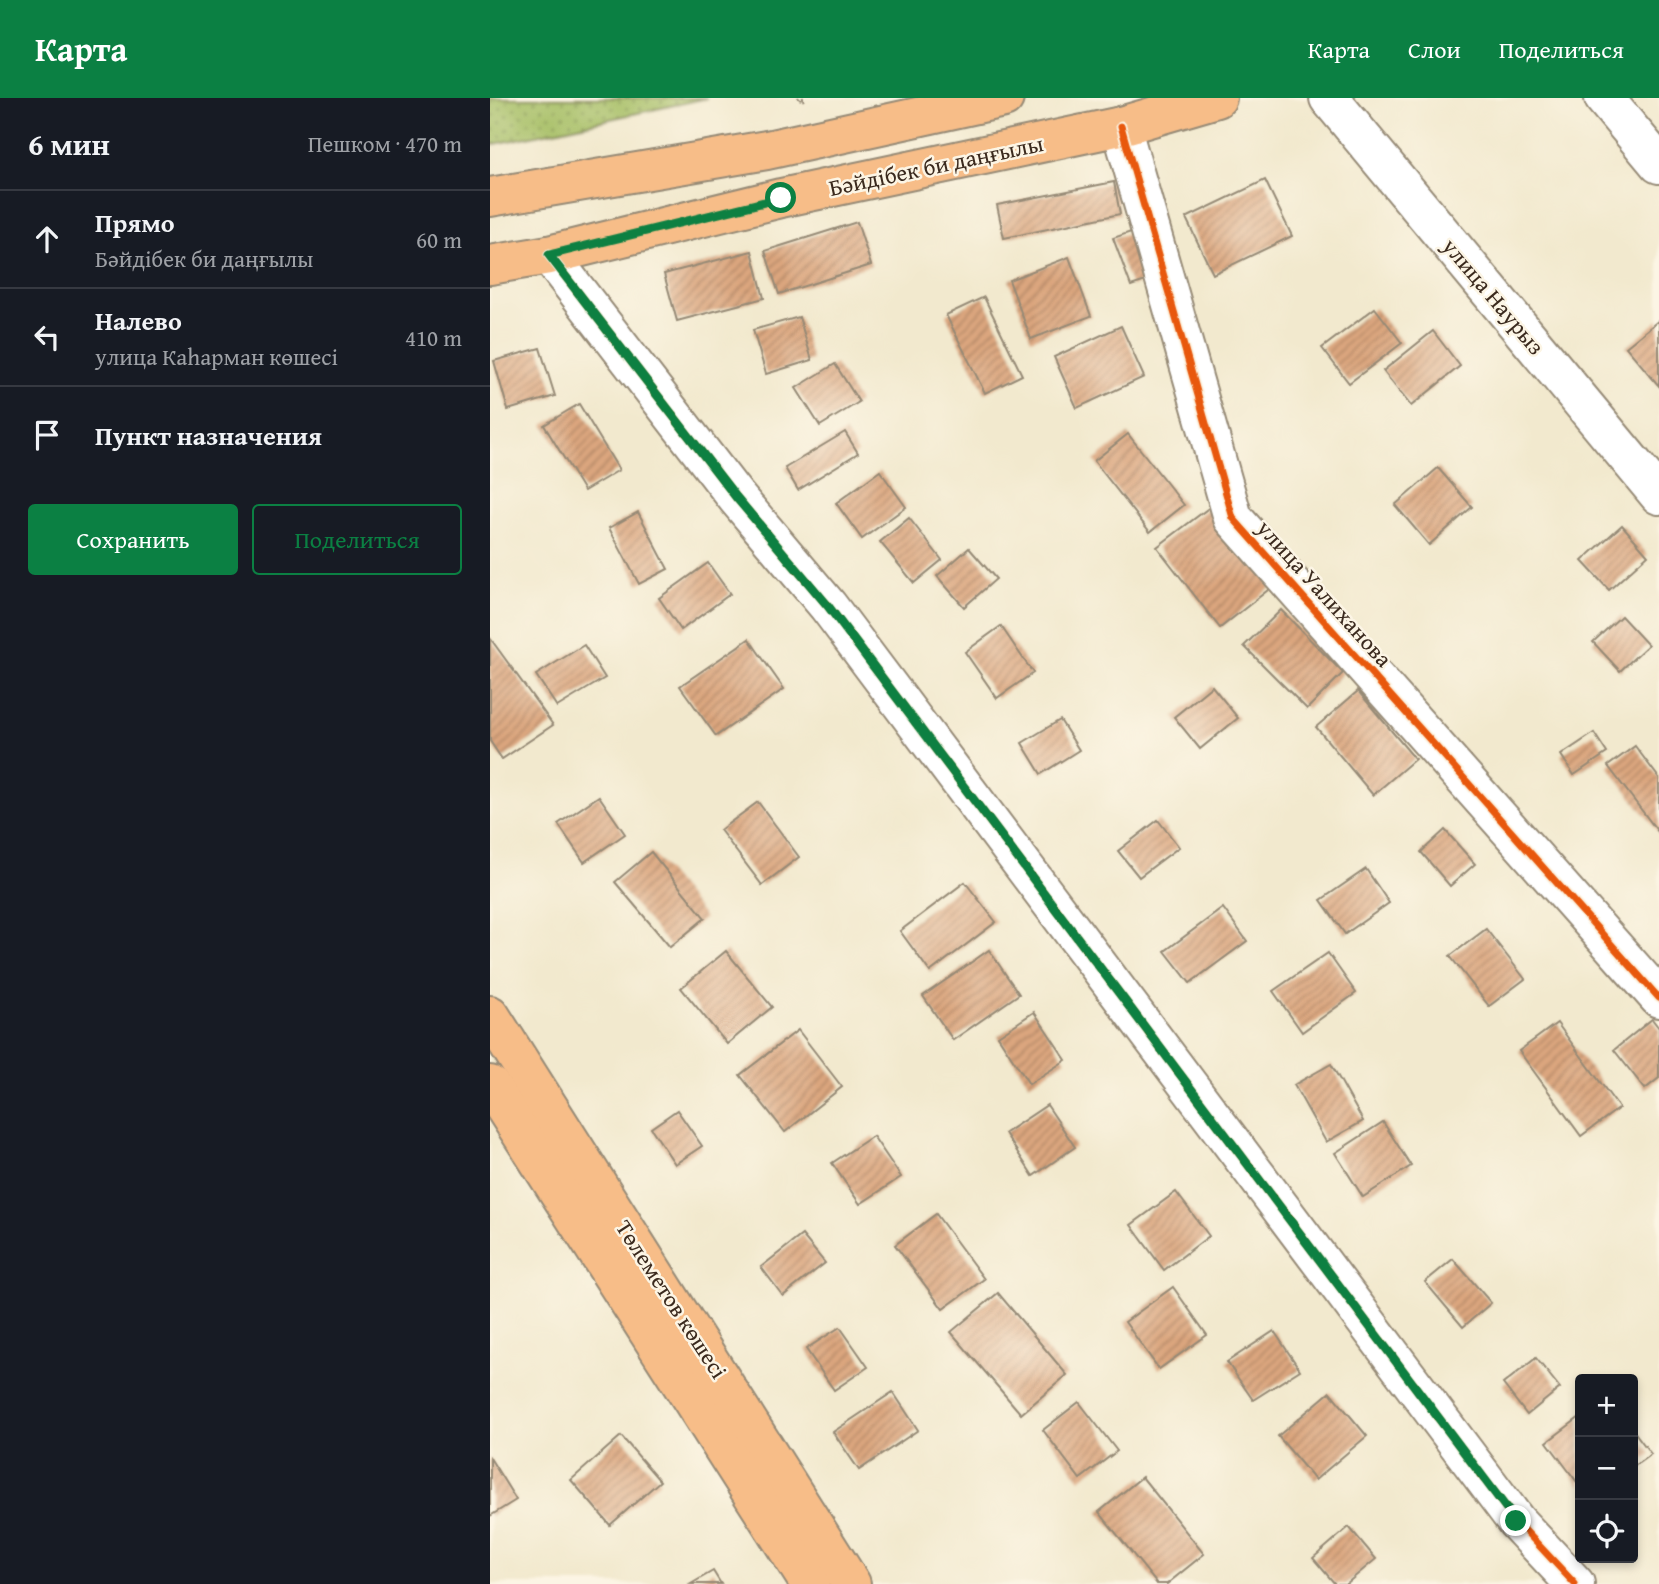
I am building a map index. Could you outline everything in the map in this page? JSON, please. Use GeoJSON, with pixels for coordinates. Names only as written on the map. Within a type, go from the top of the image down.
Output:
{"type":"FeatureCollection","features":[{"type":"Feature","properties":{"kind":"main road"},"geometry":{"type":"LineString","coordinates":[[490,197],[767,150],[1004,98]]}},
{"type":"Feature","properties":{"kind":"main road","name":"Бәйдібек би даңғылы"},"geometry":{"type":"LineString","coordinates":[[490,265],[549,255],[781,198],[1121,126],[1217,98]]}},
{"type":"Feature","properties":{"kind":"main road","name":"Төлеметов көшесі"},"geometry":{"type":"LineString","coordinates":[[490,1015],[851,1584]]}},
{"type":"Feature","properties":{"kind":"main road","name":"Төлеметов көшесі"},"geometry":{"type":"LineString","coordinates":[[490,1085],[810,1584]]}},
{"type":"Feature","properties":{"kind":"street","name":"улица Наурыз"},"geometry":{"type":"LineString","coordinates":[[1329,98],[1659,495]]}},
{"type":"Feature","properties":{"kind":"street"},"geometry":{"type":"LineString","coordinates":[[1604,98],[1659,164]]}},
{"type":"Feature","properties":{"kind":"street","name":"улица Уалиханова"},"geometry":{"type":"LineString","coordinates":[[1121,126],[1233,518],[1659,998]]}},
{"type":"Feature","properties":{"kind":"street"},"geometry":{"type":"LineString","coordinates":[[549,255],[736,497],[828,606],[1516,1521],[1576,1584]]}},
{"type":"Feature","properties":{"kind":"path"},"geometry":{"type":"LineString","coordinates":[[800,98],[798,100],[808,98]]}},
{"type":"Feature","properties":{"kind":"green space"},"geometry":{"type":"Polygon","coordinates":[[[490,98],[707,98],[490,145],[490,98]]]}},
{"type":"Feature","properties":{"kind":"building"},"geometry":{"type":"Polygon","coordinates":[[[1265,180],[1292,236],[1213,274],[1186,218],[1265,180]]]}},
{"type":"Feature","properties":{"kind":"building"},"geometry":{"type":"Polygon","coordinates":[[[1114,182],[1120,214],[1004,238],[997,205],[1114,182]]]}},
{"type":"Feature","properties":{"kind":"building"},"geometry":{"type":"Polygon","coordinates":[[[857,222],[871,265],[779,294],[765,251],[857,222]]]}},
{"type":"Feature","properties":{"kind":"building"},"geometry":{"type":"Polygon","coordinates":[[[1137,230],[1155,278],[1131,286],[1113,238],[1137,230]]]}},
{"type":"Feature","properties":{"kind":"building"},"geometry":{"type":"Polygon","coordinates":[[[752,251],[764,298],[677,321],[664,274],[752,251]]]}},
{"type":"Feature","properties":{"kind":"building"},"geometry":{"type":"Polygon","coordinates":[[[1069,257],[1091,316],[1031,339],[1009,280],[1069,257]]]}},
{"type":"Feature","properties":{"kind":"building"},"geometry":{"type":"Polygon","coordinates":[[[984,297],[1022,375],[985,393],[946,315],[984,297]]]}},
{"type":"Feature","properties":{"kind":"building"},"geometry":{"type":"Polygon","coordinates":[[[1375,308],[1402,343],[1349,383],[1322,348],[1375,308]]]}},
{"type":"Feature","properties":{"kind":"building"},"geometry":{"type":"Polygon","coordinates":[[[799,317],[812,360],[766,374],[753,330],[799,317]]]}},
{"type":"Feature","properties":{"kind":"building"},"geometry":{"type":"Polygon","coordinates":[[[1659,320],[1659,386],[1626,347],[1659,320]]]}},
{"type":"Feature","properties":{"kind":"building"},"geometry":{"type":"Polygon","coordinates":[[[1121,326],[1144,377],[1077,408],[1054,357],[1121,326]]]}},
{"type":"Feature","properties":{"kind":"building"},"geometry":{"type":"Polygon","coordinates":[[[1433,331],[1460,366],[1411,406],[1383,371],[1433,331]]]}},
{"type":"Feature","properties":{"kind":"building"},"geometry":{"type":"Polygon","coordinates":[[[540,348],[555,396],[508,410],[494,361],[540,348]]]}},
{"type":"Feature","properties":{"kind":"building"},"geometry":{"type":"Polygon","coordinates":[[[835,364],[859,402],[820,426],[796,388],[835,364]]]}},
{"type":"Feature","properties":{"kind":"building"},"geometry":{"type":"Polygon","coordinates":[[[579,404],[619,470],[584,491],[544,425],[579,404]]]}},
{"type":"Feature","properties":{"kind":"building"},"geometry":{"type":"Polygon","coordinates":[[[845,432],[858,453],[798,490],[785,468],[845,432]]]}},
{"type":"Feature","properties":{"kind":"building"},"geometry":{"type":"Polygon","coordinates":[[[1128,434],[1184,505],[1150,532],[1094,461],[1128,434]]]}},
{"type":"Feature","properties":{"kind":"building"},"geometry":{"type":"Polygon","coordinates":[[[1438,468],[1472,507],[1429,545],[1395,505],[1438,468]]]}},
{"type":"Feature","properties":{"kind":"building"},"geometry":{"type":"Polygon","coordinates":[[[880,471],[906,507],[862,539],[836,503],[880,471]]]}},
{"type":"Feature","properties":{"kind":"building"},"geometry":{"type":"Polygon","coordinates":[[[1210,507],[1273,586],[1220,628],[1157,547],[1210,507]]]}},
{"type":"Feature","properties":{"kind":"building"},"geometry":{"type":"Polygon","coordinates":[[[638,512],[668,569],[639,584],[609,528],[638,512]]]}},
{"type":"Feature","properties":{"kind":"building"},"geometry":{"type":"Polygon","coordinates":[[[909,518],[942,560],[914,583],[880,542],[909,518]]]}},
{"type":"Feature","properties":{"kind":"building"},"geometry":{"type":"Polygon","coordinates":[[[1622,525],[1648,555],[1609,590],[1582,561],[1622,525]]]}},
{"type":"Feature","properties":{"kind":"building"},"geometry":{"type":"Polygon","coordinates":[[[969,548],[996,579],[964,607],[937,576],[969,548]]]}},
{"type":"Feature","properties":{"kind":"building"},"geometry":{"type":"Polygon","coordinates":[[[708,563],[730,594],[681,630],[659,598],[708,563]]]}},
{"type":"Feature","properties":{"kind":"building"},"geometry":{"type":"Polygon","coordinates":[[[1281,610],[1343,673],[1307,709],[1244,646],[1281,610]]]}},
{"type":"Feature","properties":{"kind":"building"},"geometry":{"type":"Polygon","coordinates":[[[1621,616],[1648,645],[1620,671],[1593,642],[1621,616]]]}},
{"type":"Feature","properties":{"kind":"building"},"geometry":{"type":"Polygon","coordinates":[[[1001,626],[1033,673],[997,698],[965,652],[1001,626]]]}},
{"type":"Feature","properties":{"kind":"building"},"geometry":{"type":"Polygon","coordinates":[[[490,638],[553,725],[502,759],[490,741],[490,638]]]}},
{"type":"Feature","properties":{"kind":"building"},"geometry":{"type":"Polygon","coordinates":[[[749,639],[784,689],[716,736],[680,686],[749,639]]]}},
{"type":"Feature","properties":{"kind":"building"},"geometry":{"type":"Polygon","coordinates":[[[584,645],[605,678],[557,707],[536,675],[584,645]]]}},
{"type":"Feature","properties":{"kind":"building"},"geometry":{"type":"Polygon","coordinates":[[[1212,686],[1238,718],[1200,749],[1174,717],[1212,686]]]}},
{"type":"Feature","properties":{"kind":"building"},"geometry":{"type":"Polygon","coordinates":[[[1358,691],[1415,759],[1373,795],[1316,727],[1358,691]]]}},
{"type":"Feature","properties":{"kind":"building"},"geometry":{"type":"Polygon","coordinates":[[[1060,720],[1079,750],[1041,774],[1022,743],[1060,720]]]}},
{"type":"Feature","properties":{"kind":"building"},"geometry":{"type":"Polygon","coordinates":[[[1594,733],[1607,753],[1574,775],[1561,755],[1594,733]]]}},
{"type":"Feature","properties":{"kind":"building"},"geometry":{"type":"Polygon","coordinates":[[[1635,746],[1659,778],[1659,833],[1608,766],[1635,746]]]}},
{"type":"Feature","properties":{"kind":"building"},"geometry":{"type":"Polygon","coordinates":[[[599,796],[625,834],[584,862],[558,824],[599,796]]]}},
{"type":"Feature","properties":{"kind":"building"},"geometry":{"type":"Polygon","coordinates":[[[758,802],[799,857],[762,885],[720,830],[758,802]]]}},
{"type":"Feature","properties":{"kind":"building"},"geometry":{"type":"Polygon","coordinates":[[[1158,820],[1179,847],[1139,877],[1118,851],[1158,820]]]}},
{"type":"Feature","properties":{"kind":"building"},"geometry":{"type":"Polygon","coordinates":[[[1445,830],[1475,864],[1450,886],[1421,852],[1445,830]]]}},
{"type":"Feature","properties":{"kind":"building"},"geometry":{"type":"Polygon","coordinates":[[[651,852],[705,918],[670,947],[615,882],[651,852]]]}},
{"type":"Feature","properties":{"kind":"building"},"geometry":{"type":"Polygon","coordinates":[[[1366,869],[1389,903],[1345,934],[1321,900],[1366,869]]]}},
{"type":"Feature","properties":{"kind":"building"},"geometry":{"type":"Polygon","coordinates":[[[965,882],[996,922],[930,972],[900,931],[965,882]]]}},
{"type":"Feature","properties":{"kind":"building"},"geometry":{"type":"Polygon","coordinates":[[[1223,908],[1247,941],[1190,983],[1165,951],[1223,908]]]}},
{"type":"Feature","properties":{"kind":"building"},"geometry":{"type":"Polygon","coordinates":[[[1486,929],[1525,979],[1489,1006],[1450,956],[1486,929]]]}},
{"type":"Feature","properties":{"kind":"building"},"geometry":{"type":"Polygon","coordinates":[[[989,950],[1019,994],[953,1040],[923,996],[989,950]]]}},
{"type":"Feature","properties":{"kind":"building"},"geometry":{"type":"Polygon","coordinates":[[[726,951],[772,1007],[727,1044],[681,988],[726,951]]]}},
{"type":"Feature","properties":{"kind":"building"},"geometry":{"type":"Polygon","coordinates":[[[1328,953],[1356,993],[1302,1032],[1273,991],[1328,953]]]}},
{"type":"Feature","properties":{"kind":"building"},"geometry":{"type":"Polygon","coordinates":[[[1034,1012],[1066,1060],[1029,1084],[998,1036],[1034,1012]]]}},
{"type":"Feature","properties":{"kind":"building"},"geometry":{"type":"Polygon","coordinates":[[[1652,1019],[1659,1028],[1659,1078],[1645,1089],[1614,1050],[1652,1019]]]}},
{"type":"Feature","properties":{"kind":"building"},"geometry":{"type":"Polygon","coordinates":[[[1557,1023],[1619,1108],[1581,1136],[1519,1051],[1557,1023]]]}},
{"type":"Feature","properties":{"kind":"building"},"geometry":{"type":"Polygon","coordinates":[[[798,1030],[842,1087],[785,1132],[740,1075],[798,1030]]]}},
{"type":"Feature","properties":{"kind":"building"},"geometry":{"type":"Polygon","coordinates":[[[1331,1064],[1363,1121],[1326,1142],[1294,1085],[1331,1064]]]}},
{"type":"Feature","properties":{"kind":"building"},"geometry":{"type":"Polygon","coordinates":[[[1047,1105],[1075,1147],[1033,1176],[1005,1133],[1047,1105]]]}},
{"type":"Feature","properties":{"kind":"building"},"geometry":{"type":"Polygon","coordinates":[[[677,1110],[702,1146],[675,1164],[651,1128],[677,1110]]]}},
{"type":"Feature","properties":{"kind":"building"},"geometry":{"type":"Polygon","coordinates":[[[1383,1122],[1411,1166],[1363,1197],[1335,1153],[1383,1122]]]}},
{"type":"Feature","properties":{"kind":"building"},"geometry":{"type":"Polygon","coordinates":[[[873,1136],[901,1177],[860,1204],[832,1163],[873,1136]]]}},
{"type":"Feature","properties":{"kind":"building"},"geometry":{"type":"Polygon","coordinates":[[[1176,1192],[1209,1236],[1164,1270],[1131,1225],[1176,1192]]]}},
{"type":"Feature","properties":{"kind":"building"},"geometry":{"type":"Polygon","coordinates":[[[936,1214],[984,1279],[943,1309],[895,1245],[936,1214]]]}},
{"type":"Feature","properties":{"kind":"building"},"geometry":{"type":"Polygon","coordinates":[[[802,1235],[825,1263],[783,1296],[761,1267],[802,1235]]]}},
{"type":"Feature","properties":{"kind":"building"},"geometry":{"type":"Polygon","coordinates":[[[1453,1259],[1491,1303],[1463,1327],[1425,1282],[1453,1259]]]}},
{"type":"Feature","properties":{"kind":"building"},"geometry":{"type":"Polygon","coordinates":[[[1173,1287],[1207,1335],[1159,1369],[1125,1322],[1173,1287]]]}},
{"type":"Feature","properties":{"kind":"building"},"geometry":{"type":"Polygon","coordinates":[[[998,1293],[1067,1375],[1021,1414],[951,1332],[998,1293]]]}},
{"type":"Feature","properties":{"kind":"building"},"geometry":{"type":"Polygon","coordinates":[[[840,1327],[868,1367],[834,1390],[806,1349],[840,1327]]]}},
{"type":"Feature","properties":{"kind":"building"},"geometry":{"type":"Polygon","coordinates":[[[1274,1331],[1300,1370],[1253,1400],[1227,1362],[1274,1331]]]}},
{"type":"Feature","properties":{"kind":"building"},"geometry":{"type":"Polygon","coordinates":[[[1536,1358],[1560,1388],[1527,1415],[1503,1384],[1536,1358]]]}},
{"type":"Feature","properties":{"kind":"building"},"geometry":{"type":"Polygon","coordinates":[[[893,1392],[918,1430],[859,1470],[833,1432],[893,1392]]]}},
{"type":"Feature","properties":{"kind":"building"},"geometry":{"type":"Polygon","coordinates":[[[1330,1392],[1367,1436],[1315,1480],[1278,1436],[1330,1392]]]}},
{"type":"Feature","properties":{"kind":"building"},"geometry":{"type":"Polygon","coordinates":[[[1079,1402],[1117,1451],[1080,1479],[1043,1430],[1079,1402]]]}},
{"type":"Feature","properties":{"kind":"building"},"geometry":{"type":"Polygon","coordinates":[[[1575,1421],[1575,1479],[1547,1442],[1575,1421]]]}},
{"type":"Feature","properties":{"kind":"building"},"geometry":{"type":"Polygon","coordinates":[[[621,1436],[660,1481],[610,1525],[571,1480],[621,1436]]]}},
{"type":"Feature","properties":{"kind":"building"},"geometry":{"type":"Polygon","coordinates":[[[1638,1437],[1651,1454],[1638,1463],[1638,1437]]]}},
{"type":"Feature","properties":{"kind":"building"},"geometry":{"type":"Polygon","coordinates":[[[490,1458],[516,1500],[490,1516],[490,1458]]]}},
{"type":"Feature","properties":{"kind":"building"},"geometry":{"type":"Polygon","coordinates":[[[1142,1477],[1204,1554],[1167,1584],[1157,1584],[1099,1512],[1142,1477]]]}},
{"type":"Feature","properties":{"kind":"building"},"geometry":{"type":"Polygon","coordinates":[[[1349,1527],[1376,1559],[1346,1584],[1335,1584],[1313,1558],[1349,1527]]]}},
{"type":"Feature","properties":{"kind":"building"},"geometry":{"type":"Polygon","coordinates":[[[713,1571],[721,1584],[691,1584],[713,1571]]]}},
{"type":"Feature","properties":{"kind":"cycle path"},"geometry":{"type":"LineString","coordinates":[[1121,126],[1233,518],[1659,998]]}},
{"type":"Feature","properties":{"kind":"cycle path"},"geometry":{"type":"LineString","coordinates":[[549,255],[736,497],[828,606],[1516,1521],[1575,1584]]}},
{"type":"Feature","properties":{"kind":"route"},"geometry":{"type":"LineString","coordinates":[[781,198],[549,255],[736,497],[828,606],[1516,1521]]}}]}
